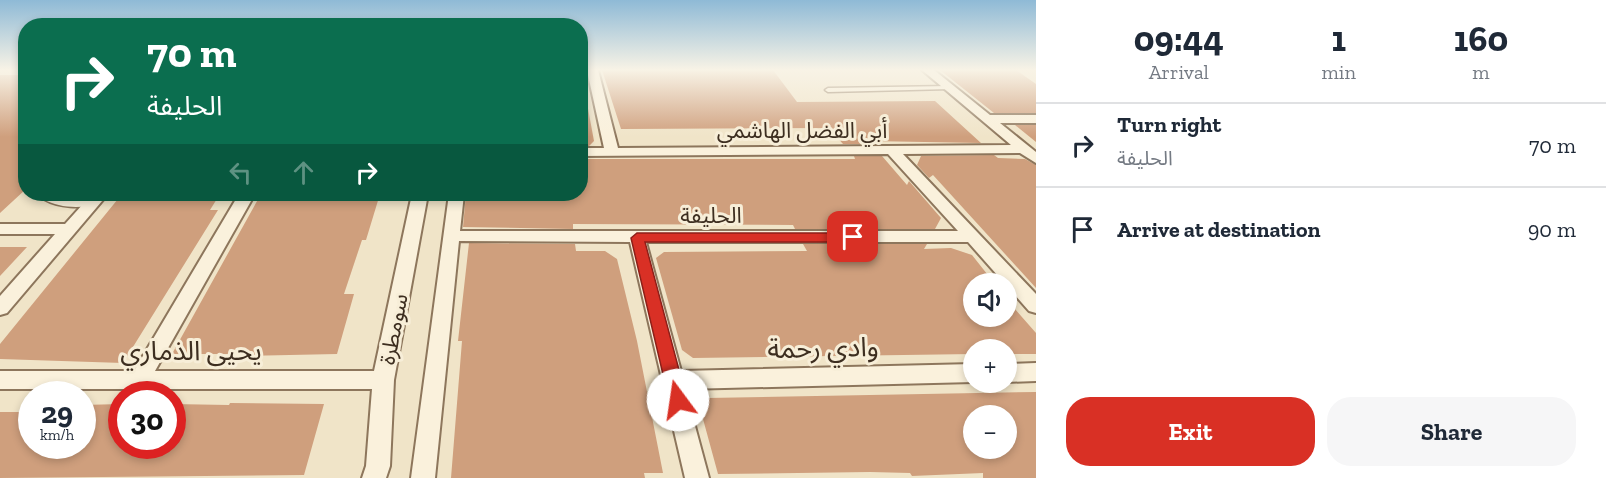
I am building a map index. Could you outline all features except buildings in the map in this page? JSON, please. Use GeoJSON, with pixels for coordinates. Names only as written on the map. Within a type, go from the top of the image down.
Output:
{"type":"FeatureCollection","features":[{"type":"Feature","properties":{"kind":"street"},"geometry":{"type":"LineString","coordinates":[[597,92],[612,152]]}},
{"type":"Feature","properties":{"kind":"street"},"geometry":{"type":"LineString","coordinates":[[953,92],[1036,159]]}},
{"type":"Feature","properties":{"kind":"street"},"geometry":{"type":"LineString","coordinates":[[987,119],[1036,119]]}},
{"type":"Feature","properties":{"kind":"street","name":"أبي الفضل الهاشمي"},"geometry":{"type":"LineString","coordinates":[[588,152],[1024,149]]}},
{"type":"Feature","properties":{"kind":"street"},"geometry":{"type":"LineString","coordinates":[[893,151],[1036,306]]}},
{"type":"Feature","properties":{"kind":"street"},"geometry":{"type":"LineString","coordinates":[[0,308],[92,201]]}},
{"type":"Feature","properties":{"kind":"street"},"geometry":{"type":"LineString","coordinates":[[140,379],[244,201]]}},
{"type":"Feature","properties":{"kind":"street","name":"سومطرة"},"geometry":{"type":"LineString","coordinates":[[379,474],[383,380],[419,201]]}},
{"type":"Feature","properties":{"kind":"street","name":"سومطرة"},"geometry":{"type":"LineString","coordinates":[[420,472],[455,201]]}},
{"type":"Feature","properties":{"kind":"street"},"geometry":{"type":"LineString","coordinates":[[0,229],[70,228]]}},
{"type":"Feature","properties":{"kind":"street","name":"الحليفة"},"geometry":{"type":"LineString","coordinates":[[450,236],[972,237]]}},
{"type":"Feature","properties":{"kind":"street"},"geometry":{"type":"LineString","coordinates":[[637,238],[697,478]]}},
{"type":"Feature","properties":{"kind":"street"},"geometry":{"type":"LineString","coordinates":[[1017,373],[1036,372]]}},
{"type":"Feature","properties":{"kind":"street","name":"وادي رحمة"},"geometry":{"type":"LineString","coordinates":[[674,380],[963,374]]}},
{"type":"Feature","properties":{"kind":"street","name":"يحيى الذماري"},"geometry":{"type":"LineString","coordinates":[[0,380],[383,380]]}},
{"type":"Feature","properties":{"kind":"lane"},"geometry":{"type":"LineString","coordinates":[[55,201],[62,204],[78,201]]}},
{"type":"Feature","properties":{"kind":"route"},"geometry":{"type":"LineString","coordinates":[[678,400],[637,238],[853,237]]}}]}
